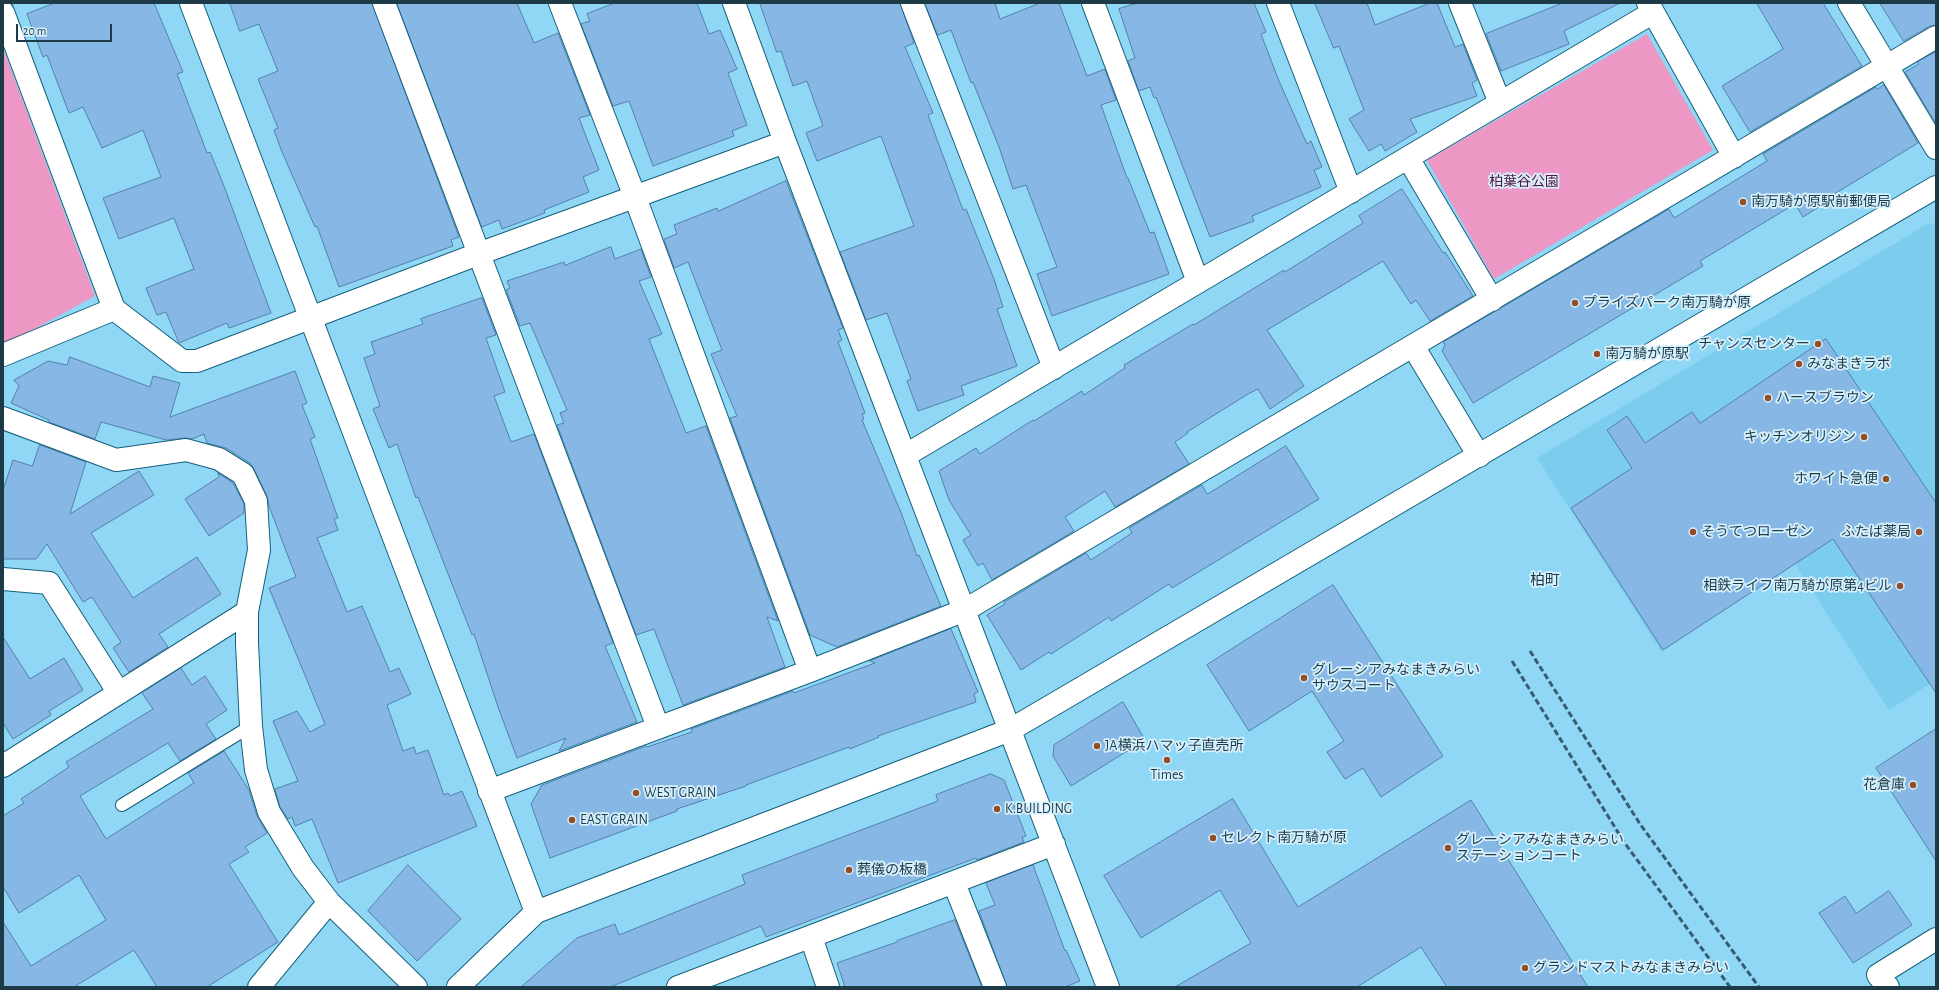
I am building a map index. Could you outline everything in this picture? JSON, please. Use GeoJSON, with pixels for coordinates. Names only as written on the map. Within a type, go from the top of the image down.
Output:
{"type":"FeatureCollection","features":[{"type":"Feature","properties":{"kind":"street"},"geometry":{"type":"LineString","coordinates":[[191,3],[312,318],[489,791],[536,912]]}},
{"type":"Feature","properties":{"kind":"street"},"geometry":{"type":"LineString","coordinates":[[384,3],[658,727]]}},
{"type":"Feature","properties":{"kind":"street"},"geometry":{"type":"LineString","coordinates":[[560,3],[635,197],[810,671]]}},
{"type":"Feature","properties":{"kind":"street"},"geometry":{"type":"LineString","coordinates":[[734,3],[785,142],[906,455],[1108,987]]}},
{"type":"Feature","properties":{"kind":"street"},"geometry":{"type":"LineString","coordinates":[[912,3],[1054,368]]}},
{"type":"Feature","properties":{"kind":"street"},"geometry":{"type":"LineString","coordinates":[[1092,3],[1198,282]]}},
{"type":"Feature","properties":{"kind":"street"},"geometry":{"type":"LineString","coordinates":[[1278,3],[1350,192]]}},
{"type":"Feature","properties":{"kind":"street"},"geometry":{"type":"LineString","coordinates":[[1460,3],[1500,103]]}},
{"type":"Feature","properties":{"kind":"street"},"geometry":{"type":"LineString","coordinates":[[1849,3],[1886,67],[1936,148]]}},
{"type":"Feature","properties":{"kind":"street"},"geometry":{"type":"LineString","coordinates":[[906,455],[1500,103],[1650,8],[1734,157]]}},
{"type":"Feature","properties":{"kind":"street"},"geometry":{"type":"LineString","coordinates":[[3,12],[114,309],[182,361],[197,361],[478,254],[785,142]]}},
{"type":"Feature","properties":{"kind":"street"},"geometry":{"type":"LineString","coordinates":[[489,791],[810,671],[965,610],[1936,37]]}},
{"type":"Feature","properties":{"kind":"street"},"geometry":{"type":"LineString","coordinates":[[1408,158],[1492,300]]}},
{"type":"Feature","properties":{"kind":"street"},"geometry":{"type":"LineString","coordinates":[[458,987],[536,912],[1010,730],[1936,187]]}},
{"type":"Feature","properties":{"kind":"street"},"geometry":{"type":"LineString","coordinates":[[3,355],[114,309]]}},
{"type":"Feature","properties":{"kind":"street"},"geometry":{"type":"LineString","coordinates":[[1413,346],[1479,456]]}},
{"type":"Feature","properties":{"kind":"street"},"geometry":{"type":"LineString","coordinates":[[3,418],[116,460],[186,450],[219,459],[243,474],[256,502],[259,550],[247,612],[251,726],[256,770],[269,812],[303,868],[329,902],[416,987]]}},
{"type":"Feature","properties":{"kind":"street"},"geometry":{"type":"LineString","coordinates":[[3,579],[49,583],[119,693]]}},
{"type":"Feature","properties":{"kind":"street"},"geometry":{"type":"LineString","coordinates":[[3,766],[247,612]]}},
{"type":"Feature","properties":{"kind":"street"},"geometry":{"type":"LineString","coordinates":[[678,987],[1054,844]]}},
{"type":"Feature","properties":{"kind":"street"},"geometry":{"type":"LineString","coordinates":[[954,883],[995,987]]}},
{"type":"Feature","properties":{"kind":"street"},"geometry":{"type":"LineString","coordinates":[[259,987],[329,902]]}},
{"type":"Feature","properties":{"kind":"street"},"geometry":{"type":"LineString","coordinates":[[811,937],[828,987]]}},
{"type":"Feature","properties":{"kind":"street"},"geometry":{"type":"LineString","coordinates":[[1888,987],[1878,976],[1936,939]]}},
{"type":"Feature","properties":{"kind":"lane"},"geometry":{"type":"LineString","coordinates":[[122,805],[251,726]]}},
{"type":"Feature","properties":{"kind":"shaded area"},"geometry":{"type":"Polygon","coordinates":[[[1929,223],[1936,226],[1936,680],[1889,710],[1795,564],[1661,651],[1537,458],[1929,223]]]}},
{"type":"Feature","properties":{"kind":"green space","name":"柏葉谷公園"},"geometry":{"type":"Polygon","coordinates":[[[1647,34],[1713,150],[1494,279],[1427,160],[1647,34]]]}},
{"type":"Feature","properties":{"kind":"green space"},"geometry":{"type":"Polygon","coordinates":[[[3,48],[95,296],[3,346],[3,48]]]}},
{"type":"Feature","properties":{"kind":"building"},"geometry":{"type":"Polygon","coordinates":[[[55,3],[154,3],[183,72],[177,74],[207,153],[210,152],[224,186],[271,313],[229,328],[227,323],[179,343],[166,312],[157,315],[146,288],[194,269],[174,218],[119,239],[103,198],[161,177],[143,130],[102,148],[83,107],[69,113],[47,55],[43,57],[27,14],[55,3]]]}},
{"type":"Feature","properties":{"kind":"building"},"geometry":{"type":"Polygon","coordinates":[[[230,3],[372,3],[459,237],[451,240],[453,246],[339,287],[317,226],[315,227],[282,152],[274,130],[278,128],[258,79],[278,71],[259,24],[240,31],[230,3]]]}},
{"type":"Feature","properties":{"kind":"building"},"geometry":{"type":"Polygon","coordinates":[[[397,3],[517,3],[534,43],[558,33],[590,115],[579,118],[599,170],[583,177],[589,192],[544,210],[545,213],[502,229],[499,220],[482,227],[397,3]]]}},
{"type":"Feature","properties":{"kind":"building"},"geometry":{"type":"Polygon","coordinates":[[[615,3],[697,3],[709,34],[720,30],[737,69],[728,73],[747,125],[732,131],[734,136],[653,166],[629,101],[613,106],[581,24],[590,21],[587,14],[615,3]]]}},
{"type":"Feature","properties":{"kind":"building"},"geometry":{"type":"Polygon","coordinates":[[[760,3],[900,3],[914,43],[905,47],[933,113],[928,115],[963,210],[966,209],[994,279],[1003,307],[997,309],[1017,366],[961,386],[964,395],[918,411],[907,381],[911,379],[887,313],[866,320],[840,252],[914,226],[881,136],[817,161],[806,133],[823,126],[807,81],[793,86],[781,51],[777,52],[760,3]]]}},
{"type":"Feature","properties":{"kind":"building"},"geometry":{"type":"Polygon","coordinates":[[[925,3],[995,3],[1000,19],[1040,3],[1059,3],[1087,76],[1105,69],[1116,100],[1101,105],[1127,178],[1150,233],[1154,232],[1169,274],[1052,316],[1037,274],[1057,267],[1026,185],[1013,189],[999,147],[973,82],[971,83],[951,30],[938,35],[925,3]]]}},
{"type":"Feature","properties":{"kind":"building"},"geometry":{"type":"Polygon","coordinates":[[[1138,3],[1254,3],[1266,32],[1261,34],[1279,81],[1307,144],[1311,141],[1322,167],[1314,170],[1321,187],[1252,216],[1254,221],[1210,237],[1156,97],[1154,98],[1150,87],[1139,91],[1128,61],[1135,58],[1119,9],[1138,3]]]}},
{"type":"Feature","properties":{"kind":"building"},"geometry":{"type":"Polygon","coordinates":[[[1315,3],[1367,3],[1375,25],[1430,3],[1437,3],[1455,47],[1463,44],[1477,80],[1472,83],[1477,96],[1410,119],[1417,132],[1385,151],[1381,144],[1369,151],[1349,119],[1364,110],[1339,46],[1334,48],[1315,3]]]}},
{"type":"Feature","properties":{"kind":"building"},"geometry":{"type":"Polygon","coordinates":[[[1563,3],[1620,3],[1564,31],[1569,44],[1501,71],[1486,34],[1563,3]]]}},
{"type":"Feature","properties":{"kind":"building"},"geometry":{"type":"Polygon","coordinates":[[[1757,3],[1823,3],[1862,66],[1750,132],[1722,86],[1783,49],[1757,3]]]}},
{"type":"Feature","properties":{"kind":"building"},"geometry":{"type":"Polygon","coordinates":[[[1880,3],[1936,3],[1936,25],[1930,26],[1904,41],[1880,3]]]}},
{"type":"Feature","properties":{"kind":"building"},"geometry":{"type":"Polygon","coordinates":[[[1936,52],[1936,124],[1905,72],[1919,64],[1917,62],[1936,52]]]}},
{"type":"Feature","properties":{"kind":"building"},"geometry":{"type":"Polygon","coordinates":[[[1884,85],[1918,143],[1826,199],[1828,201],[1803,217],[1795,204],[1700,261],[1703,266],[1473,403],[1442,351],[1445,345],[1443,342],[1669,209],[1674,218],[1767,161],[1763,154],[1876,87],[1877,89],[1884,85]]]}},
{"type":"Feature","properties":{"kind":"building"},"geometry":{"type":"Polygon","coordinates":[[[786,181],[843,328],[838,330],[842,340],[838,342],[865,413],[862,414],[864,419],[862,420],[902,515],[917,556],[919,555],[941,606],[837,647],[810,635],[730,418],[737,416],[711,354],[722,350],[688,262],[674,268],[664,239],[677,234],[674,225],[717,208],[718,211],[786,181]]]}},
{"type":"Feature","properties":{"kind":"building"},"geometry":{"type":"Polygon","coordinates":[[[1402,189],[1443,253],[1445,252],[1473,296],[1430,321],[1416,300],[1411,304],[1383,261],[1267,330],[1304,386],[1270,409],[1258,389],[1248,394],[1187,432],[1188,433],[1175,442],[1189,464],[1115,507],[1105,491],[1065,517],[1074,531],[992,580],[983,563],[978,566],[963,540],[971,535],[949,500],[939,471],[976,448],[980,454],[1082,391],[1084,395],[1125,368],[1124,365],[1193,324],[1194,325],[1284,270],[1285,272],[1363,223],[1359,216],[1402,189]]]}},
{"type":"Feature","properties":{"kind":"building"},"geometry":{"type":"Polygon","coordinates":[[[611,247],[615,259],[641,249],[651,277],[639,281],[662,334],[649,339],[686,433],[706,426],[778,621],[767,617],[785,667],[683,705],[654,629],[636,635],[557,425],[564,423],[560,413],[567,410],[530,323],[520,326],[506,290],[510,288],[507,281],[564,262],[565,265],[611,247]]]}},
{"type":"Feature","properties":{"kind":"building"},"geometry":{"type":"Polygon","coordinates":[[[482,298],[496,335],[486,338],[505,392],[494,396],[511,442],[534,434],[613,643],[605,646],[637,722],[559,751],[566,738],[517,758],[498,707],[474,634],[472,635],[418,497],[416,498],[397,444],[389,448],[373,409],[380,406],[364,358],[375,354],[371,342],[423,324],[421,319],[482,298]]]}},
{"type":"Feature","properties":{"kind":"building"},"geometry":{"type":"Polygon","coordinates":[[[1826,339],[1936,503],[1936,693],[1833,539],[1663,650],[1571,508],[1632,468],[1607,430],[1627,416],[1645,443],[1692,412],[1700,423],[1826,339]]]}},
{"type":"Feature","properties":{"kind":"building"},"geometry":{"type":"Polygon","coordinates":[[[70,357],[150,387],[153,376],[180,383],[170,417],[295,371],[307,403],[302,405],[315,437],[310,439],[338,518],[334,519],[338,530],[317,538],[347,612],[362,606],[390,672],[399,668],[411,694],[387,705],[403,751],[414,747],[416,754],[428,750],[444,795],[448,793],[450,796],[462,791],[477,826],[338,883],[312,819],[295,826],[292,817],[288,819],[280,807],[275,789],[298,781],[273,721],[297,711],[310,732],[325,724],[269,588],[296,577],[269,506],[267,496],[254,469],[250,463],[226,448],[207,443],[204,434],[192,439],[185,438],[166,440],[101,422],[95,439],[49,422],[49,420],[11,403],[19,386],[14,380],[48,361],[67,365],[70,357]]]}},
{"type":"Feature","properties":{"kind":"building"},"geometry":{"type":"Polygon","coordinates":[[[40,445],[86,462],[70,514],[139,471],[154,495],[91,533],[133,598],[197,557],[221,594],[159,634],[168,647],[129,672],[113,648],[121,642],[92,597],[83,602],[47,544],[36,559],[3,559],[3,490],[13,460],[32,466],[40,445]]]}},
{"type":"Feature","properties":{"kind":"building"},"geometry":{"type":"Polygon","coordinates":[[[1286,446],[1319,499],[1172,588],[1169,584],[1111,621],[1109,617],[1051,654],[1049,652],[1021,670],[987,615],[1005,604],[1004,602],[1086,553],[1091,560],[1132,533],[1129,528],[1202,485],[1207,494],[1286,446]]]}},
{"type":"Feature","properties":{"kind":"building"},"geometry":{"type":"Polygon","coordinates":[[[218,473],[233,483],[244,504],[244,513],[209,536],[185,499],[219,477],[218,473]]]}},
{"type":"Feature","properties":{"kind":"building","name":"グレーシアみなまきみらい サウスコート"},"geometry":{"type":"Polygon","coordinates":[[[1333,585],[1443,756],[1381,797],[1363,768],[1345,779],[1327,752],[1344,741],[1312,691],[1249,731],[1207,665],[1333,585]]]}},
{"type":"Feature","properties":{"kind":"building"},"geometry":{"type":"Polygon","coordinates":[[[951,629],[978,692],[974,694],[976,702],[878,736],[879,737],[850,749],[849,747],[746,786],[677,809],[677,811],[550,858],[531,804],[542,785],[646,746],[647,747],[692,732],[691,729],[793,691],[794,693],[875,663],[870,661],[951,629]]]}},
{"type":"Feature","properties":{"kind":"building"},"geometry":{"type":"Polygon","coordinates":[[[3,637],[30,679],[64,658],[83,690],[49,711],[51,715],[13,739],[3,723],[3,637]]]}},
{"type":"Feature","properties":{"kind":"building"},"geometry":{"type":"Polygon","coordinates":[[[181,668],[192,685],[205,676],[227,710],[206,724],[216,739],[180,761],[168,743],[80,796],[106,839],[194,783],[188,773],[224,751],[249,790],[257,816],[267,833],[245,847],[249,852],[229,864],[278,942],[207,987],[157,987],[134,950],[74,987],[3,987],[3,922],[31,966],[106,920],[79,875],[19,913],[3,887],[3,816],[24,803],[21,799],[69,767],[66,762],[153,709],[142,693],[181,668]]]}},
{"type":"Feature","properties":{"kind":"building"},"geometry":{"type":"Polygon","coordinates":[[[1123,702],[1145,740],[1071,786],[1053,756],[1054,745],[1123,702]]]}},
{"type":"Feature","properties":{"kind":"building"},"geometry":{"type":"Polygon","coordinates":[[[1936,729],[1936,861],[1876,768],[1936,729]]]}},
{"type":"Feature","properties":{"kind":"building"},"geometry":{"type":"Polygon","coordinates":[[[991,774],[1004,780],[1026,836],[1022,837],[1024,842],[977,860],[976,858],[766,937],[761,926],[610,987],[521,987],[577,938],[615,924],[619,935],[745,884],[742,875],[938,801],[936,795],[991,774]]]}},
{"type":"Feature","properties":{"kind":"building"},"geometry":{"type":"Polygon","coordinates":[[[1233,799],[1298,907],[1471,800],[1588,987],[1447,987],[1421,947],[1357,987],[1175,987],[1251,943],[1220,890],[1141,938],[1104,876],[1233,799]]]}},
{"type":"Feature","properties":{"kind":"building"},"geometry":{"type":"Polygon","coordinates":[[[408,865],[461,919],[417,961],[368,911],[408,865]]]}},
{"type":"Feature","properties":{"kind":"building"},"geometry":{"type":"Polygon","coordinates":[[[1033,865],[1065,951],[1066,950],[1080,981],[1065,987],[1007,987],[979,911],[995,905],[986,883],[1033,865]]]}},
{"type":"Feature","properties":{"kind":"building"},"geometry":{"type":"Polygon","coordinates":[[[1889,891],[1912,925],[1853,963],[1819,913],[1845,896],[1856,913],[1889,891]]]}},
{"type":"Feature","properties":{"kind":"building"},"geometry":{"type":"Polygon","coordinates":[[[955,920],[982,987],[845,987],[837,963],[955,920]]]}},
{"type":"Feature","properties":{"kind":"railway"},"geometry":{"type":"LineString","coordinates":[[1530,651],[1640,824],[1759,987]]}},
{"type":"Feature","properties":{"kind":"railway"},"geometry":{"type":"LineString","coordinates":[[1512,661],[1624,842],[1730,987]]}},
{"type":"Feature","properties":{"kind":"place","name":"南万騎が原駅前郵便局"},"geometry":{"type":"Point","coordinates":[1743,202]}},
{"type":"Feature","properties":{"kind":"place","name":"プライズパーク南万騎が原"},"geometry":{"type":"Point","coordinates":[1575,303]}},
{"type":"Feature","properties":{"kind":"place","name":"チャンスセンター"},"geometry":{"type":"Point","coordinates":[1818,344]}},
{"type":"Feature","properties":{"kind":"place","name":"南万騎が原駅"},"geometry":{"type":"Point","coordinates":[1597,354]}},
{"type":"Feature","properties":{"kind":"place","name":"みなまきラボ"},"geometry":{"type":"Point","coordinates":[1799,364]}},
{"type":"Feature","properties":{"kind":"place","name":"ハースブラウン"},"geometry":{"type":"Point","coordinates":[1768,398]}},
{"type":"Feature","properties":{"kind":"place","name":"キッチンオリジン"},"geometry":{"type":"Point","coordinates":[1864,437]}},
{"type":"Feature","properties":{"kind":"place","name":"ホワイト急便"},"geometry":{"type":"Point","coordinates":[1886,479]}},
{"type":"Feature","properties":{"kind":"place","name":"そうてつローゼン"},"geometry":{"type":"Point","coordinates":[1693,532]}},
{"type":"Feature","properties":{"kind":"place","name":"ふたば薬局"},"geometry":{"type":"Point","coordinates":[1919,532]}},
{"type":"Feature","properties":{"kind":"place","name":"相鉄ライフ南万騎が原第4ビル"},"geometry":{"type":"Point","coordinates":[1900,586]}},
{"type":"Feature","properties":{"kind":"place","name":"グレーシアみなまきみらい サウスコート"},"geometry":{"type":"Point","coordinates":[1304,678]}},
{"type":"Feature","properties":{"kind":"place","name":"JA横浜ハマッ子直売所"},"geometry":{"type":"Point","coordinates":[1097,746]}},
{"type":"Feature","properties":{"kind":"place","name":"Times"},"geometry":{"type":"Point","coordinates":[1167,760]}},
{"type":"Feature","properties":{"kind":"place","name":"花倉庫"},"geometry":{"type":"Point","coordinates":[1913,785]}},
{"type":"Feature","properties":{"kind":"place","name":"WEST GRAIN"},"geometry":{"type":"Point","coordinates":[636,793]}},
{"type":"Feature","properties":{"kind":"place","name":"K.BUILDING"},"geometry":{"type":"Point","coordinates":[997,809]}},
{"type":"Feature","properties":{"kind":"place","name":"EAST GRAIN"},"geometry":{"type":"Point","coordinates":[572,820]}},
{"type":"Feature","properties":{"kind":"place","name":"セレクト南万騎が原"},"geometry":{"type":"Point","coordinates":[1213,838]}},
{"type":"Feature","properties":{"kind":"place","name":"グレーシアみなまきみらい ステーションコート"},"geometry":{"type":"Point","coordinates":[1448,848]}},
{"type":"Feature","properties":{"kind":"place","name":"葬儀の板橋"},"geometry":{"type":"Point","coordinates":[849,870]}},
{"type":"Feature","properties":{"kind":"place","name":"グランドマストみなまきみらい"},"geometry":{"type":"Point","coordinates":[1525,968]}},
{"type":"Feature","properties":{"kind":"district","name":"柏町"},"geometry":{"type":"Point","coordinates":[1545,580]}}]}
